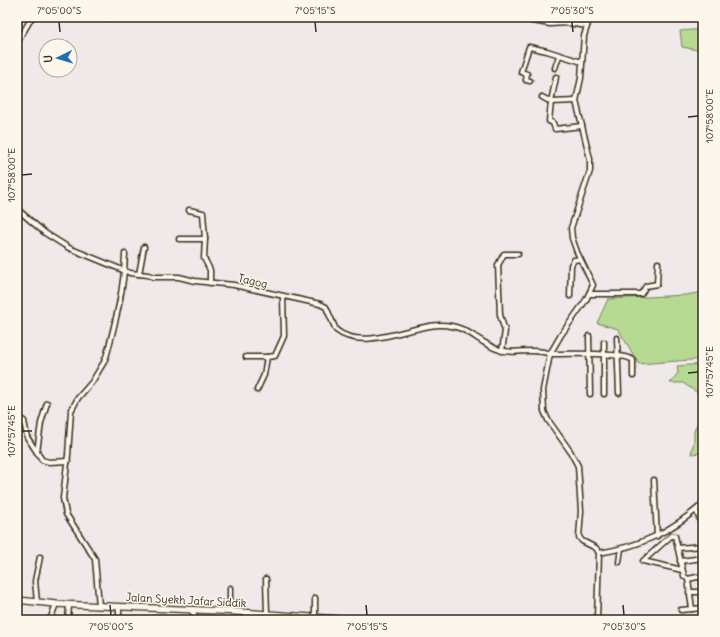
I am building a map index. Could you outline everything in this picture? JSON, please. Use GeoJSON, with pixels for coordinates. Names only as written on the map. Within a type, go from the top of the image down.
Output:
{"type":"FeatureCollection","features":[{"type":"Feature","properties":{"kind":"main road","name":"Jalan Syekh Jafar Siddik"},"geometry":{"type":"LineString","coordinates":[[17,600],[69,605],[230,612],[354,620]]}},
{"type":"Feature","properties":{"kind":"street"},"geometry":{"type":"LineString","coordinates":[[17,43],[32,17]]}},
{"type":"Feature","properties":{"kind":"street"},"geometry":{"type":"LineString","coordinates":[[590,17],[584,36],[576,101],[590,159],[590,172],[572,228],[573,242],[592,281],[592,288],[550,354],[543,390],[543,406],[548,420],[570,451],[578,466],[581,511],[579,537],[582,541],[596,548],[599,552],[597,620]]}},
{"type":"Feature","properties":{"kind":"street"},"geometry":{"type":"LineString","coordinates":[[521,19],[550,24],[567,23],[587,26]]}},
{"type":"Feature","properties":{"kind":"street"},"geometry":{"type":"LineString","coordinates":[[530,81],[526,80],[527,74],[521,72],[529,47],[552,52],[559,56],[582,62]]}},
{"type":"Feature","properties":{"kind":"street"},"geometry":{"type":"LineString","coordinates":[[555,68],[559,56]]}},
{"type":"Feature","properties":{"kind":"street"},"geometry":{"type":"LineString","coordinates":[[556,77],[548,120],[553,123],[554,128],[582,126]]}},
{"type":"Feature","properties":{"kind":"street"},"geometry":{"type":"LineString","coordinates":[[542,97],[551,102],[576,101]]}},
{"type":"Feature","properties":{"kind":"street","name":"Tagog"},"geometry":{"type":"LineString","coordinates":[[17,209],[45,233],[69,248],[125,271],[154,277],[179,277],[195,281],[234,285],[323,306],[336,330],[356,340],[441,325],[460,328],[502,350]]}},
{"type":"Feature","properties":{"kind":"street"},"geometry":{"type":"LineString","coordinates":[[189,210],[203,212],[205,239],[204,258],[210,270],[210,282]]}},
{"type":"Feature","properties":{"kind":"street"},"geometry":{"type":"LineString","coordinates":[[179,239],[205,239]]}},
{"type":"Feature","properties":{"kind":"street"},"geometry":{"type":"LineString","coordinates":[[139,274],[144,247]]}},
{"type":"Feature","properties":{"kind":"street"},"geometry":{"type":"LineString","coordinates":[[99,606],[95,559],[68,518],[64,508],[63,489],[68,461],[71,411],[78,398],[92,382],[104,362],[122,294],[125,271],[125,254]]}},
{"type":"Feature","properties":{"kind":"street"},"geometry":{"type":"LineString","coordinates":[[518,254],[504,254],[498,265],[500,315],[505,332],[502,350],[537,350],[550,354],[618,355],[633,360],[634,376]]}},
{"type":"Feature","properties":{"kind":"street"},"geometry":{"type":"LineString","coordinates":[[570,296],[571,264],[574,260],[580,259]]}},
{"type":"Feature","properties":{"kind":"street"},"geometry":{"type":"LineString","coordinates":[[589,294],[641,294],[646,286],[657,284],[658,263]]}},
{"type":"Feature","properties":{"kind":"street"},"geometry":{"type":"LineString","coordinates":[[246,357],[275,356],[283,341],[283,297]]}},
{"type":"Feature","properties":{"kind":"street"},"geometry":{"type":"LineString","coordinates":[[589,336],[590,394]]}},
{"type":"Feature","properties":{"kind":"street"},"geometry":{"type":"LineString","coordinates":[[618,338],[619,393]]}},
{"type":"Feature","properties":{"kind":"street"},"geometry":{"type":"LineString","coordinates":[[604,342],[604,394]]}},
{"type":"Feature","properties":{"kind":"street"},"geometry":{"type":"LineString","coordinates":[[258,390],[264,375],[267,357]]}},
{"type":"Feature","properties":{"kind":"street"},"geometry":{"type":"LineString","coordinates":[[37,453],[40,423],[47,403]]}},
{"type":"Feature","properties":{"kind":"street"},"geometry":{"type":"LineString","coordinates":[[17,417],[24,421],[26,433],[42,460],[49,462],[68,461]]}},
{"type":"Feature","properties":{"kind":"street"},"geometry":{"type":"LineString","coordinates":[[654,480],[657,536]]}},
{"type":"Feature","properties":{"kind":"street"},"geometry":{"type":"LineString","coordinates":[[599,552],[621,549],[657,536],[703,504]]}},
{"type":"Feature","properties":{"kind":"street"},"geometry":{"type":"LineString","coordinates":[[696,510],[703,526]]}},
{"type":"Feature","properties":{"kind":"street"},"geometry":{"type":"LineString","coordinates":[[682,570],[643,561],[673,535],[676,538],[684,576],[688,579],[692,609]]}},
{"type":"Feature","properties":{"kind":"street"},"geometry":{"type":"LineString","coordinates":[[678,548],[703,546]]}},
{"type":"Feature","properties":{"kind":"street"},"geometry":{"type":"LineString","coordinates":[[619,562],[621,549]]}},
{"type":"Feature","properties":{"kind":"street"},"geometry":{"type":"LineString","coordinates":[[37,602],[35,582],[40,557]]}},
{"type":"Feature","properties":{"kind":"street"},"geometry":{"type":"LineString","coordinates":[[680,560],[703,558]]}},
{"type":"Feature","properties":{"kind":"street"},"geometry":{"type":"LineString","coordinates":[[688,579],[702,576],[703,595]]}},
{"type":"Feature","properties":{"kind":"street"},"geometry":{"type":"LineString","coordinates":[[266,578],[267,614]]}},
{"type":"Feature","properties":{"kind":"street"},"geometry":{"type":"LineString","coordinates":[[230,588],[230,612]]}},
{"type":"Feature","properties":{"kind":"street"},"geometry":{"type":"LineString","coordinates":[[689,592],[702,592]]}},
{"type":"Feature","properties":{"kind":"street"},"geometry":{"type":"LineString","coordinates":[[313,618],[315,598]]}},
{"type":"Feature","properties":{"kind":"street"},"geometry":{"type":"LineString","coordinates":[[50,620],[56,604]]}},
{"type":"Feature","properties":{"kind":"street"},"geometry":{"type":"LineString","coordinates":[[68,620],[69,605]]}},
{"type":"Feature","properties":{"kind":"street"},"geometry":{"type":"LineString","coordinates":[[119,607],[119,620]]}},
{"type":"Feature","properties":{"kind":"street"},"geometry":{"type":"LineString","coordinates":[[681,610],[703,608]]}},
{"type":"Feature","properties":{"kind":"street"},"geometry":{"type":"LineString","coordinates":[[190,610],[198,620]]}},
{"type":"Feature","properties":{"kind":"green space"},"geometry":{"type":"Polygon","coordinates":[[[703,29],[703,51],[682,47],[680,31],[703,29]]]}},
{"type":"Feature","properties":{"kind":"green space"},"geometry":{"type":"Polygon","coordinates":[[[703,292],[703,359],[639,364],[618,329],[597,323],[608,299],[686,295],[703,292]]]}},
{"type":"Feature","properties":{"kind":"green space"},"geometry":{"type":"Polygon","coordinates":[[[703,364],[703,407],[698,393],[683,383],[670,383],[678,373],[677,366],[703,364]]]}},
{"type":"Feature","properties":{"kind":"green space"},"geometry":{"type":"Polygon","coordinates":[[[703,409],[703,453],[691,454],[694,441],[694,431],[703,409]]]}}]}
